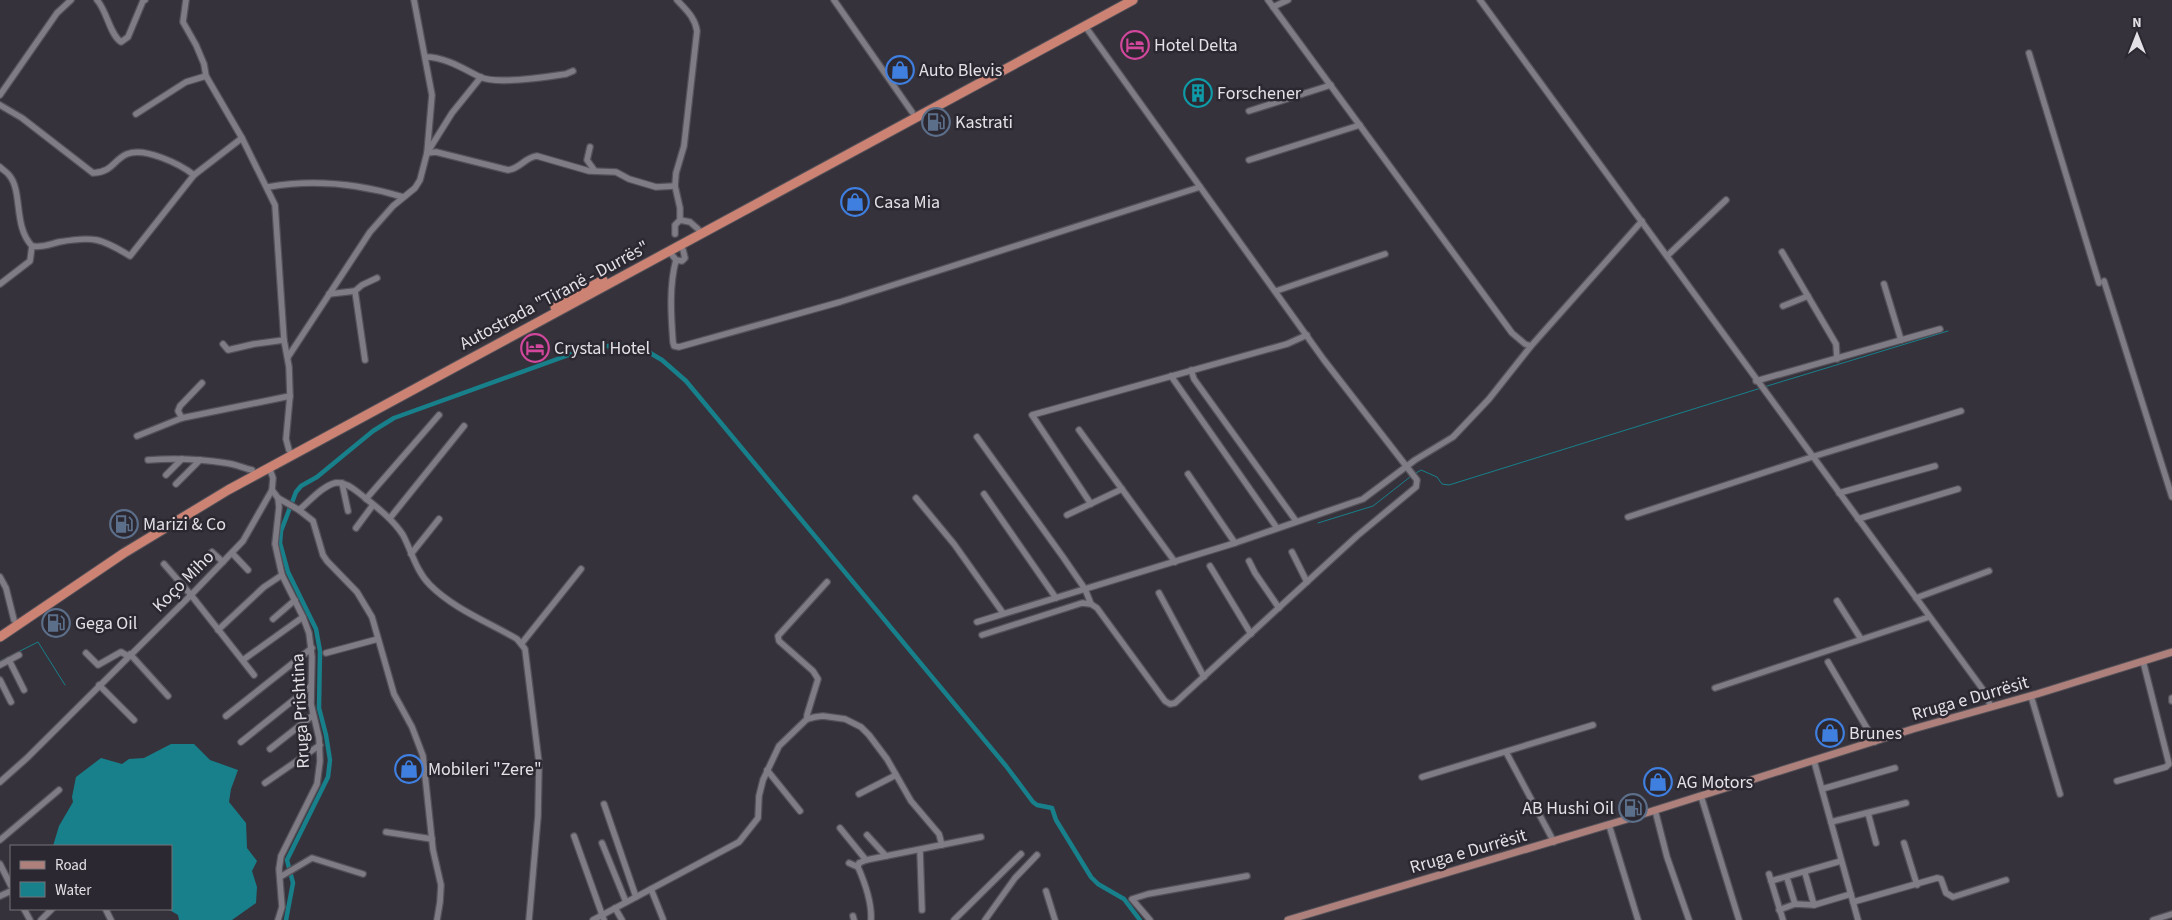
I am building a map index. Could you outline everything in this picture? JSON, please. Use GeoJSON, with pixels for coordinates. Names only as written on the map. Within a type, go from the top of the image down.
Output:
{"type":"FeatureCollection","features":[{"type":"Feature","properties":{"kind":"highway","name":"Autostrada \"Tiranë - Durrës\""},"geometry":{"type":"LineString","coordinates":[[0,630],[155,527],[252,470],[1122,0]]}},
{"type":"Feature","properties":{"kind":"highway","name":"Autostrada \"Tiranë - Durrës\""},"geometry":{"type":"LineString","coordinates":[[0,637],[124,553],[269,467],[1133,0]]}},
{"type":"Feature","properties":{"kind":"main road","name":"Rruga e Durrësit"},"geometry":{"type":"LineString","coordinates":[[1288,920],[1554,842],[2172,652]]}},
{"type":"Feature","properties":{"kind":"street"},"geometry":{"type":"LineString","coordinates":[[0,95],[57,13],[72,0]]}},
{"type":"Feature","properties":{"kind":"street"},"geometry":{"type":"LineString","coordinates":[[97,0],[105,12],[116,39],[120,42],[128,37],[144,0]]}},
{"type":"Feature","properties":{"kind":"street"},"geometry":{"type":"LineString","coordinates":[[186,0],[183,22],[196,45],[204,64],[206,76],[242,138],[268,187],[275,205],[278,221],[284,340],[288,357],[290,396],[286,439],[289,450]]}},
{"type":"Feature","properties":{"kind":"street"},"geometry":{"type":"LineString","coordinates":[[288,357],[370,232],[415,188],[420,180],[428,153],[432,95],[414,0]]}},
{"type":"Feature","properties":{"kind":"street"},"geometry":{"type":"LineString","coordinates":[[675,234],[675,225],[680,220],[680,208],[675,186],[676,174],[684,146],[697,31],[696,23],[692,17],[676,0]]}},
{"type":"Feature","properties":{"kind":"street"},"geometry":{"type":"LineString","coordinates":[[834,0],[912,112]]}},
{"type":"Feature","properties":{"kind":"street"},"geometry":{"type":"LineString","coordinates":[[1268,0],[1512,333],[1518,339],[1531,346]]}},
{"type":"Feature","properties":{"kind":"street"},"geometry":{"type":"LineString","coordinates":[[1273,7],[1288,0]]}},
{"type":"Feature","properties":{"kind":"street"},"geometry":{"type":"LineString","coordinates":[[1480,0],[1760,386],[1815,456],[1839,493],[1984,691],[1991,707]]}},
{"type":"Feature","properties":{"kind":"street"},"geometry":{"type":"LineString","coordinates":[[982,635],[1082,603],[1091,604],[1097,608],[1165,701],[1170,704],[1175,703],[1307,582],[1416,487],[1417,481],[1307,334],[1085,26]]}},
{"type":"Feature","properties":{"kind":"street"},"geometry":{"type":"LineString","coordinates":[[2029,53],[2101,282],[2172,497]]}},
{"type":"Feature","properties":{"kind":"street"},"geometry":{"type":"LineString","coordinates":[[426,57],[434,57],[474,72],[481,77],[515,80],[566,74],[573,71]]}},
{"type":"Feature","properties":{"kind":"street"},"geometry":{"type":"LineString","coordinates":[[136,114],[186,82],[206,76]]}},
{"type":"Feature","properties":{"kind":"street"},"geometry":{"type":"LineString","coordinates":[[428,153],[452,113],[481,77]]}},
{"type":"Feature","properties":{"kind":"street"},"geometry":{"type":"LineString","coordinates":[[1249,111],[1331,85]]}},
{"type":"Feature","properties":{"kind":"street"},"geometry":{"type":"LineString","coordinates":[[0,104],[22,118],[93,173],[101,173],[110,169],[126,154],[136,153],[166,159],[179,164],[194,175]]}},
{"type":"Feature","properties":{"kind":"street"},"geometry":{"type":"LineString","coordinates":[[1249,160],[1360,124]]}},
{"type":"Feature","properties":{"kind":"street"},"geometry":{"type":"LineString","coordinates":[[0,167],[10,175],[14,185],[18,215],[28,241],[32,246],[40,247],[59,242],[98,239],[107,242],[130,256],[194,175],[242,138]]}},
{"type":"Feature","properties":{"kind":"street"},"geometry":{"type":"LineString","coordinates":[[590,146],[588,160],[595,171]]}},
{"type":"Feature","properties":{"kind":"street"},"geometry":{"type":"LineString","coordinates":[[428,153],[436,152],[508,170],[515,170],[530,157],[538,156],[595,171],[616,172],[629,180],[656,187],[675,186]]}},
{"type":"Feature","properties":{"kind":"street"},"geometry":{"type":"LineString","coordinates":[[268,187],[292,182],[315,182],[382,191],[404,197]]}},
{"type":"Feature","properties":{"kind":"street"},"geometry":{"type":"LineString","coordinates":[[670,251],[676,260],[672,282],[671,314],[673,342],[674,346],[678,347],[840,302],[1200,187]]}},
{"type":"Feature","properties":{"kind":"street"},"geometry":{"type":"LineString","coordinates":[[1667,256],[1726,200]]}},
{"type":"Feature","properties":{"kind":"street"},"geometry":{"type":"LineString","coordinates":[[680,220],[690,222],[698,229]]}},
{"type":"Feature","properties":{"kind":"street"},"geometry":{"type":"LineString","coordinates":[[977,622],[1175,562],[1354,503],[1410,472],[1453,437],[1489,399],[1531,346],[1642,221]]}},
{"type":"Feature","properties":{"kind":"street"},"geometry":{"type":"LineString","coordinates":[[0,284],[30,261],[32,246]]}},
{"type":"Feature","properties":{"kind":"street"},"geometry":{"type":"LineString","coordinates":[[676,260],[684,261],[684,250]]}},
{"type":"Feature","properties":{"kind":"street"},"geometry":{"type":"LineString","coordinates":[[1782,252],[1836,344],[1838,359]]}},
{"type":"Feature","properties":{"kind":"street"},"geometry":{"type":"LineString","coordinates":[[1276,291],[1385,254]]}},
{"type":"Feature","properties":{"kind":"street"},"geometry":{"type":"LineString","coordinates":[[329,294],[355,291],[362,285],[377,278]]}},
{"type":"Feature","properties":{"kind":"street"},"geometry":{"type":"LineString","coordinates":[[1884,284],[1900,340]]}},
{"type":"Feature","properties":{"kind":"street"},"geometry":{"type":"LineString","coordinates":[[355,291],[365,360]]}},
{"type":"Feature","properties":{"kind":"street"},"geometry":{"type":"LineString","coordinates":[[1783,306],[1808,296]]}},
{"type":"Feature","properties":{"kind":"street"},"geometry":{"type":"LineString","coordinates":[[1760,386],[1838,359],[1940,329]]}},
{"type":"Feature","properties":{"kind":"street"},"geometry":{"type":"LineString","coordinates":[[1091,504],[1032,415],[1296,341],[1307,334]]}},
{"type":"Feature","properties":{"kind":"street"},"geometry":{"type":"LineString","coordinates":[[223,344],[228,350],[284,340]]}},
{"type":"Feature","properties":{"kind":"street"},"geometry":{"type":"LineString","coordinates":[[1192,370],[1194,379],[1296,521]]}},
{"type":"Feature","properties":{"kind":"street"},"geometry":{"type":"LineString","coordinates":[[1170,376],[1277,528]]}},
{"type":"Feature","properties":{"kind":"street"},"geometry":{"type":"LineString","coordinates":[[182,418],[178,411],[180,406],[202,383]]}},
{"type":"Feature","properties":{"kind":"street"},"geometry":{"type":"LineString","coordinates":[[136,436],[182,418],[290,396]]}},
{"type":"Feature","properties":{"kind":"street"},"geometry":{"type":"LineString","coordinates":[[1628,518],[1815,456],[1961,411]]}},
{"type":"Feature","properties":{"kind":"street"},"geometry":{"type":"LineString","coordinates":[[366,498],[439,415]]}},
{"type":"Feature","properties":{"kind":"street"},"geometry":{"type":"LineString","coordinates":[[390,518],[464,426]]}},
{"type":"Feature","properties":{"kind":"street"},"geometry":{"type":"LineString","coordinates":[[1080,430],[1175,562]]}},
{"type":"Feature","properties":{"kind":"street"},"geometry":{"type":"LineString","coordinates":[[978,438],[1085,589],[1091,604]]}},
{"type":"Feature","properties":{"kind":"street"},"geometry":{"type":"LineString","coordinates":[[166,475],[182,459]]}},
{"type":"Feature","properties":{"kind":"street"},"geometry":{"type":"LineString","coordinates":[[148,460],[200,460],[228,463],[252,470]]}},
{"type":"Feature","properties":{"kind":"street"},"geometry":{"type":"LineString","coordinates":[[176,484],[200,460]]}},
{"type":"Feature","properties":{"kind":"street"},"geometry":{"type":"LineString","coordinates":[[1839,493],[1935,466]]}},
{"type":"Feature","properties":{"kind":"street"},"geometry":{"type":"LineString","coordinates":[[269,467],[273,478],[272,490],[278,498],[296,508],[315,525],[323,555],[361,597],[372,617],[394,694],[412,727],[423,756],[432,839],[441,892],[437,920]]}},
{"type":"Feature","properties":{"kind":"street"},"geometry":{"type":"LineString","coordinates":[[1188,474],[1234,543]]}},
{"type":"Feature","properties":{"kind":"street"},"geometry":{"type":"LineString","coordinates":[[342,483],[348,511]]}},
{"type":"Feature","properties":{"kind":"street"},"geometry":{"type":"LineString","coordinates":[[296,508],[324,488],[342,483],[366,498],[390,518],[403,536],[419,572],[429,584],[447,600],[522,643],[528,656],[529,693],[539,763],[537,824],[529,920]]}},
{"type":"Feature","properties":{"kind":"street"},"geometry":{"type":"LineString","coordinates":[[1067,515],[1122,489]]}},
{"type":"Feature","properties":{"kind":"street"},"geometry":{"type":"LineString","coordinates":[[1858,519],[1958,489]]}},
{"type":"Feature","properties":{"kind":"street","name":"Koço Miho"},"geometry":{"type":"LineString","coordinates":[[0,782],[27,758],[232,553],[246,535],[272,490]]}},
{"type":"Feature","properties":{"kind":"street"},"geometry":{"type":"LineString","coordinates":[[984,494],[1056,598]]}},
{"type":"Feature","properties":{"kind":"street","name":"Rruga Prishtina"},"geometry":{"type":"LineString","coordinates":[[278,498],[278,517],[274,539],[282,575],[303,617],[312,648],[312,716],[320,745],[317,784],[284,848],[280,863],[282,907],[278,920]]}},
{"type":"Feature","properties":{"kind":"street"},"geometry":{"type":"LineString","coordinates":[[916,498],[954,544],[1003,613]]}},
{"type":"Feature","properties":{"kind":"street"},"geometry":{"type":"LineString","coordinates":[[356,528],[373,505]]}},
{"type":"Feature","properties":{"kind":"street"},"geometry":{"type":"LineString","coordinates":[[411,554],[439,519]]}},
{"type":"Feature","properties":{"kind":"street"},"geometry":{"type":"LineString","coordinates":[[212,552],[223,562]]}},
{"type":"Feature","properties":{"kind":"street"},"geometry":{"type":"LineString","coordinates":[[1292,552],[1307,582]]}},
{"type":"Feature","properties":{"kind":"street"},"geometry":{"type":"LineString","coordinates":[[232,553],[248,570]]}},
{"type":"Feature","properties":{"kind":"street"},"geometry":{"type":"LineString","coordinates":[[1249,561],[1279,608]]}},
{"type":"Feature","properties":{"kind":"street"},"geometry":{"type":"LineString","coordinates":[[164,564],[254,675]]}},
{"type":"Feature","properties":{"kind":"street"},"geometry":{"type":"LineString","coordinates":[[1210,566],[1251,634]]}},
{"type":"Feature","properties":{"kind":"street"},"geometry":{"type":"LineString","coordinates":[[522,643],[581,569]]}},
{"type":"Feature","properties":{"kind":"street"},"geometry":{"type":"LineString","coordinates":[[1916,598],[1989,571]]}},
{"type":"Feature","properties":{"kind":"street"},"geometry":{"type":"LineString","coordinates":[[218,630],[264,587],[282,575]]}},
{"type":"Feature","properties":{"kind":"street"},"geometry":{"type":"LineString","coordinates":[[0,577],[6,588],[14,620]]}},
{"type":"Feature","properties":{"kind":"street"},"geometry":{"type":"LineString","coordinates":[[807,719],[818,678],[813,671],[779,641],[778,636],[827,582]]}},
{"type":"Feature","properties":{"kind":"street"},"geometry":{"type":"LineString","coordinates":[[1160,593],[1204,677]]}},
{"type":"Feature","properties":{"kind":"street"},"geometry":{"type":"LineString","coordinates":[[273,619],[295,600]]}},
{"type":"Feature","properties":{"kind":"street"},"geometry":{"type":"LineString","coordinates":[[1837,601],[1861,639]]}},
{"type":"Feature","properties":{"kind":"street"},"geometry":{"type":"LineString","coordinates":[[1715,688],[1929,616]]}},
{"type":"Feature","properties":{"kind":"street"},"geometry":{"type":"LineString","coordinates":[[243,660],[303,617]]}},
{"type":"Feature","properties":{"kind":"street"},"geometry":{"type":"LineString","coordinates":[[326,654],[378,639]]}},
{"type":"Feature","properties":{"kind":"street"},"geometry":{"type":"LineString","coordinates":[[226,716],[312,648]]}},
{"type":"Feature","properties":{"kind":"street"},"geometry":{"type":"LineString","coordinates":[[86,653],[98,665],[123,652],[129,655],[168,696]]}},
{"type":"Feature","properties":{"kind":"street"},"geometry":{"type":"LineString","coordinates":[[0,665],[19,655]]}},
{"type":"Feature","properties":{"kind":"street"},"geometry":{"type":"LineString","coordinates":[[8,660],[24,690]]}},
{"type":"Feature","properties":{"kind":"street"},"geometry":{"type":"LineString","coordinates":[[2117,781],[2166,767],[2169,764],[2143,661]]}},
{"type":"Feature","properties":{"kind":"street"},"geometry":{"type":"LineString","coordinates":[[1828,662],[1875,742]]}},
{"type":"Feature","properties":{"kind":"street"},"geometry":{"type":"LineString","coordinates":[[0,680],[12,702]]}},
{"type":"Feature","properties":{"kind":"street"},"geometry":{"type":"LineString","coordinates":[[99,685],[134,720]]}},
{"type":"Feature","properties":{"kind":"street"},"geometry":{"type":"LineString","coordinates":[[241,742],[311,686]]}},
{"type":"Feature","properties":{"kind":"street"},"geometry":{"type":"LineString","coordinates":[[2031,696],[2060,794]]}},
{"type":"Feature","properties":{"kind":"street"},"geometry":{"type":"LineString","coordinates":[[270,749],[312,716]]}},
{"type":"Feature","properties":{"kind":"street"},"geometry":{"type":"LineString","coordinates":[[593,920],[603,918],[615,908],[739,842],[758,818],[759,796],[779,746],[807,719],[823,716],[837,717],[860,727],[875,742],[911,801],[939,834],[942,845]]}},
{"type":"Feature","properties":{"kind":"street"},"geometry":{"type":"LineString","coordinates":[[1422,777],[1593,725]]}},
{"type":"Feature","properties":{"kind":"street"},"geometry":{"type":"LineString","coordinates":[[266,783],[320,745]]}},
{"type":"Feature","properties":{"kind":"street"},"geometry":{"type":"LineString","coordinates":[[1506,752],[1554,842]]}},
{"type":"Feature","properties":{"kind":"street"},"geometry":{"type":"LineString","coordinates":[[1814,761],[1858,920]]}},
{"type":"Feature","properties":{"kind":"street"},"geometry":{"type":"LineString","coordinates":[[1822,789],[1895,768]]}},
{"type":"Feature","properties":{"kind":"street"},"geometry":{"type":"LineString","coordinates":[[768,770],[800,811]]}},
{"type":"Feature","properties":{"kind":"street"},"geometry":{"type":"LineString","coordinates":[[859,794],[896,776]]}},
{"type":"Feature","properties":{"kind":"street"},"geometry":{"type":"LineString","coordinates":[[0,840],[59,790]]}},
{"type":"Feature","properties":{"kind":"street"},"geometry":{"type":"LineString","coordinates":[[1701,796],[1738,920]]}},
{"type":"Feature","properties":{"kind":"street"},"geometry":{"type":"LineString","coordinates":[[1831,822],[1906,802]]}},
{"type":"Feature","properties":{"kind":"street"},"geometry":{"type":"LineString","coordinates":[[604,804],[636,897]]}},
{"type":"Feature","properties":{"kind":"street"},"geometry":{"type":"LineString","coordinates":[[1655,810],[1667,857],[1689,920]]}},
{"type":"Feature","properties":{"kind":"street"},"geometry":{"type":"LineString","coordinates":[[1868,812],[1876,843]]}},
{"type":"Feature","properties":{"kind":"street"},"geometry":{"type":"LineString","coordinates":[[1609,825],[1638,920]]}},
{"type":"Feature","properties":{"kind":"street"},"geometry":{"type":"LineString","coordinates":[[840,828],[866,860]]}},
{"type":"Feature","properties":{"kind":"street"},"geometry":{"type":"LineString","coordinates":[[386,832],[432,839]]}},
{"type":"Feature","properties":{"kind":"street"},"geometry":{"type":"LineString","coordinates":[[867,835],[886,856]]}},
{"type":"Feature","properties":{"kind":"street"},"geometry":{"type":"LineString","coordinates":[[574,836],[603,918]]}},
{"type":"Feature","properties":{"kind":"street"},"geometry":{"type":"LineString","coordinates":[[858,866],[859,863],[866,860],[981,836]]}},
{"type":"Feature","properties":{"kind":"street"},"geometry":{"type":"LineString","coordinates":[[602,843],[626,902]]}},
{"type":"Feature","properties":{"kind":"street"},"geometry":{"type":"LineString","coordinates":[[1904,843],[1917,886]]}},
{"type":"Feature","properties":{"kind":"street"},"geometry":{"type":"LineString","coordinates":[[920,850],[922,910]]}},
{"type":"Feature","properties":{"kind":"street"},"geometry":{"type":"LineString","coordinates":[[954,920],[1021,854]]}},
{"type":"Feature","properties":{"kind":"street"},"geometry":{"type":"LineString","coordinates":[[986,920],[1015,878],[1037,855]]}},
{"type":"Feature","properties":{"kind":"street"},"geometry":{"type":"LineString","coordinates":[[280,877],[312,858],[363,874]]}},
{"type":"Feature","properties":{"kind":"street"},"geometry":{"type":"LineString","coordinates":[[1771,881],[1788,878],[1841,861]]}},
{"type":"Feature","properties":{"kind":"street"},"geometry":{"type":"LineString","coordinates":[[0,864],[10,883]]}},
{"type":"Feature","properties":{"kind":"street"},"geometry":{"type":"LineString","coordinates":[[849,864],[858,866]]}},
{"type":"Feature","properties":{"kind":"street"},"geometry":{"type":"LineString","coordinates":[[858,866],[863,876],[871,906],[870,920]]}},
{"type":"Feature","properties":{"kind":"street"},"geometry":{"type":"LineString","coordinates":[[1805,873],[1814,905]]}},
{"type":"Feature","properties":{"kind":"street"},"geometry":{"type":"LineString","coordinates":[[1769,874],[1782,920]]}},
{"type":"Feature","properties":{"kind":"street"},"geometry":{"type":"LineString","coordinates":[[1150,920],[1132,899],[1148,894],[1247,876]]}},
{"type":"Feature","properties":{"kind":"street"},"geometry":{"type":"LineString","coordinates":[[0,880],[8,878]]}},
{"type":"Feature","properties":{"kind":"street"},"geometry":{"type":"LineString","coordinates":[[1788,878],[1795,904]]}},
{"type":"Feature","properties":{"kind":"street"},"geometry":{"type":"LineString","coordinates":[[1853,902],[1917,886],[1939,878],[1943,881],[1946,893],[1953,897],[2006,880]]}},
{"type":"Feature","properties":{"kind":"street"},"geometry":{"type":"LineString","coordinates":[[652,889],[662,919]]}},
{"type":"Feature","properties":{"kind":"street"},"geometry":{"type":"LineString","coordinates":[[1046,891],[1055,920]]}},
{"type":"Feature","properties":{"kind":"street"},"geometry":{"type":"LineString","coordinates":[[1779,910],[1795,904],[1814,905],[1851,894]]}},
{"type":"Feature","properties":{"kind":"street"},"geometry":{"type":"LineString","coordinates":[[615,908],[622,920]]}},
{"type":"Feature","properties":{"kind":"street"},"geometry":{"type":"LineString","coordinates":[[41,920],[51,910]]}},
{"type":"Feature","properties":{"kind":"street"},"geometry":{"type":"LineString","coordinates":[[106,910],[112,920]]}},
{"type":"Feature","properties":{"kind":"street"},"geometry":{"type":"LineString","coordinates":[[2153,920],[2172,914]]}},
{"type":"Feature","properties":{"kind":"water"},"geometry":{"type":"Polygon","coordinates":[[[171,744],[194,744],[210,760],[238,770],[231,789],[229,802],[246,823],[247,848],[257,861],[252,871],[257,887],[256,903],[232,920],[179,920],[178,915],[170,910],[172,910],[172,845],[53,845],[59,826],[73,802],[72,797],[76,777],[101,758],[122,764],[129,759],[144,758],[171,744]]]}},
{"type":"Feature","properties":{"kind":"waterway"},"geometry":{"type":"LineString","coordinates":[[1764,387],[1948,331]]}},
{"type":"Feature","properties":{"kind":"waterway"},"geometry":{"type":"LineString","coordinates":[[286,920],[293,883],[287,860],[328,777],[330,760],[319,708],[320,651],[316,629],[288,572],[280,543],[281,531],[296,492],[301,486],[317,477],[373,431],[394,418],[588,348],[619,345],[645,350],[662,360],[686,381],[1006,766],[1033,802],[1037,805],[1052,808],[1056,820],[1091,877],[1098,884],[1124,899],[1140,920]]}},
{"type":"Feature","properties":{"kind":"waterway"},"geometry":{"type":"LineString","coordinates":[[1416,473],[1421,470],[1437,477],[1442,484],[1449,485],[1761,388]]}},
{"type":"Feature","properties":{"kind":"waterway"},"geometry":{"type":"LineString","coordinates":[[1318,523],[1373,506],[1410,477]]}},
{"type":"Feature","properties":{"kind":"waterway"},"geometry":{"type":"LineString","coordinates":[[0,661],[38,642],[65,685]]}},
{"type":"Feature","properties":{"kind":"place","name":"Hotel Delta"},"geometry":{"type":"Point","coordinates":[1135,45]}},
{"type":"Feature","properties":{"kind":"place","name":"Auto Blevis"},"geometry":{"type":"Point","coordinates":[900,70]}},
{"type":"Feature","properties":{"kind":"place","name":"Forschener"},"geometry":{"type":"Point","coordinates":[1198,93]}},
{"type":"Feature","properties":{"kind":"place","name":"Kastrati"},"geometry":{"type":"Point","coordinates":[936,122]}},
{"type":"Feature","properties":{"kind":"place","name":"Casa Mia"},"geometry":{"type":"Point","coordinates":[855,202]}},
{"type":"Feature","properties":{"kind":"place","name":"Crystal Hotel"},"geometry":{"type":"Point","coordinates":[535,348]}},
{"type":"Feature","properties":{"kind":"place","name":"Marizi & Co"},"geometry":{"type":"Point","coordinates":[124,524]}},
{"type":"Feature","properties":{"kind":"place","name":"Gega Oil"},"geometry":{"type":"Point","coordinates":[56,623]}},
{"type":"Feature","properties":{"kind":"place","name":"Brunes"},"geometry":{"type":"Point","coordinates":[1830,733]}},
{"type":"Feature","properties":{"kind":"place","name":"Mobileri \"Zere\""},"geometry":{"type":"Point","coordinates":[409,769]}},
{"type":"Feature","properties":{"kind":"place","name":"AG Motors"},"geometry":{"type":"Point","coordinates":[1658,782]}},
{"type":"Feature","properties":{"kind":"place","name":"AB Hushi Oil"},"geometry":{"type":"Point","coordinates":[1633,808]}}]}
